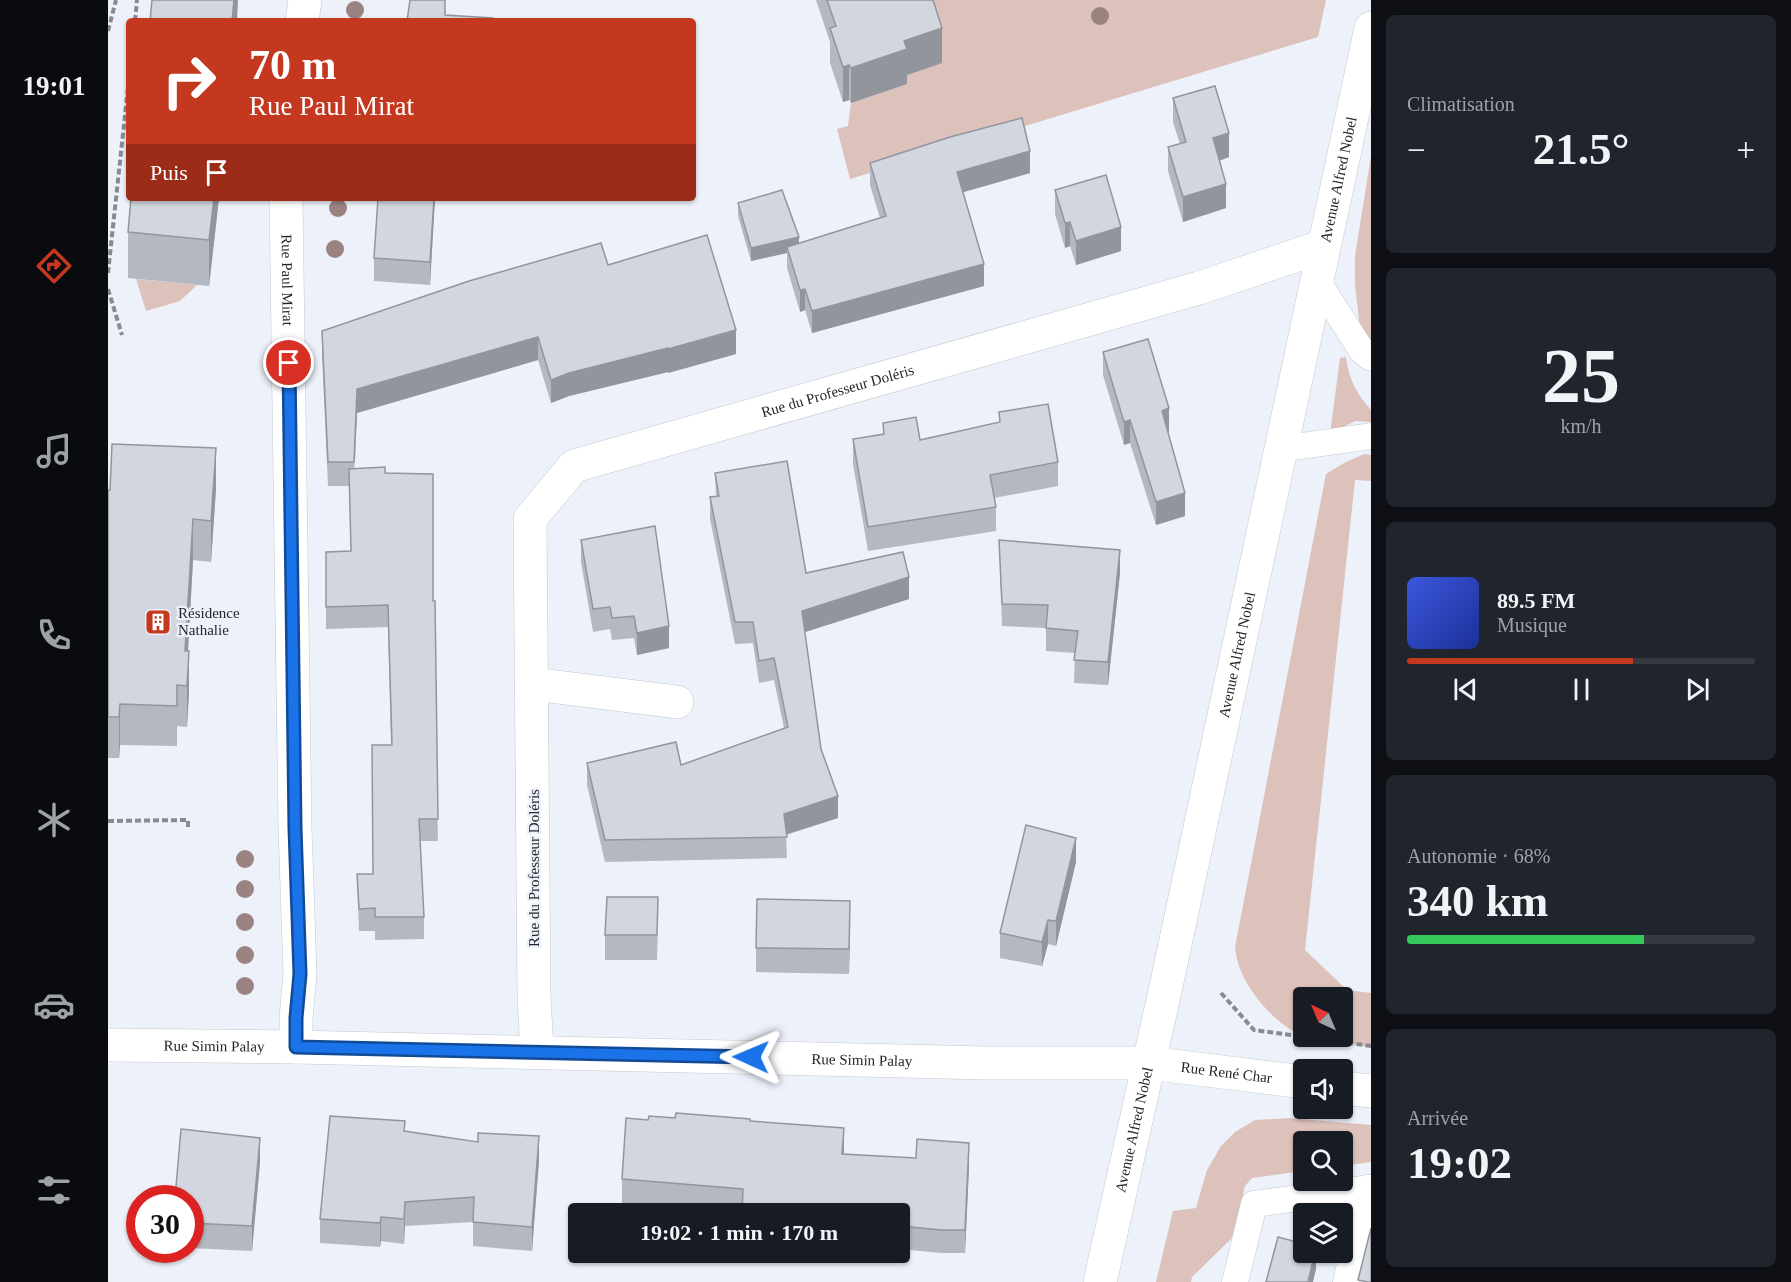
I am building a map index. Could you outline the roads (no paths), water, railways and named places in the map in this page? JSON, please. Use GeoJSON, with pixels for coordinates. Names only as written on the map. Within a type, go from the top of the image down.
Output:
{"type":"FeatureCollection","features":[{"type":"Feature","properties":{"kind":"street"},"geometry":{"type":"LineString","coordinates":[[302,18],[304,0]]}},
{"type":"Feature","properties":{"kind":"street","name":"Avenue Alfred Nobel"},"geometry":{"type":"LineString","coordinates":[[1100,1282],[1371,28]]}},
{"type":"Feature","properties":{"kind":"street","name":"Rue Paul Mirat"},"geometry":{"type":"LineString","coordinates":[[286,201],[295,828],[300,974],[296,1047]]}},
{"type":"Feature","properties":{"kind":"street","name":"Rue du Professeur Doléris"},"geometry":{"type":"LineString","coordinates":[[537,1052],[534,996],[530,519],[574,466],[1199,288],[1324,246]]}},
{"type":"Feature","properties":{"kind":"street"},"geometry":{"type":"LineString","coordinates":[[533,684],[677,702]]}},
{"type":"Feature","properties":{"kind":"street","name":"Rue Simin Palay"},"geometry":{"type":"LineString","coordinates":[[108,1045],[296,1047],[987,1063],[1149,1063]]}},
{"type":"Feature","properties":{"kind":"street","name":"Rue René Char"},"geometry":{"type":"LineString","coordinates":[[1149,1063],[1293,1081]]}},
{"type":"Feature","properties":{"kind":"street"},"geometry":{"type":"LineString","coordinates":[[1353,1089],[1371,1091]]}},
{"type":"Feature","properties":{"kind":"lane"},"geometry":{"type":"LineString","coordinates":[[1316,279],[1362,351],[1371,358]]}},
{"type":"Feature","properties":{"kind":"lane"},"geometry":{"type":"LineString","coordinates":[[1280,449],[1371,436]]}},
{"type":"Feature","properties":{"kind":"lane"},"geometry":{"type":"LineString","coordinates":[[1235,1282],[1254,1204],[1369,1188],[1346,1282]]}},
{"type":"Feature","properties":{"kind":"place","name":"Résidence Nathalie"},"geometry":{"type":"Point","coordinates":[158,622]}}]}
